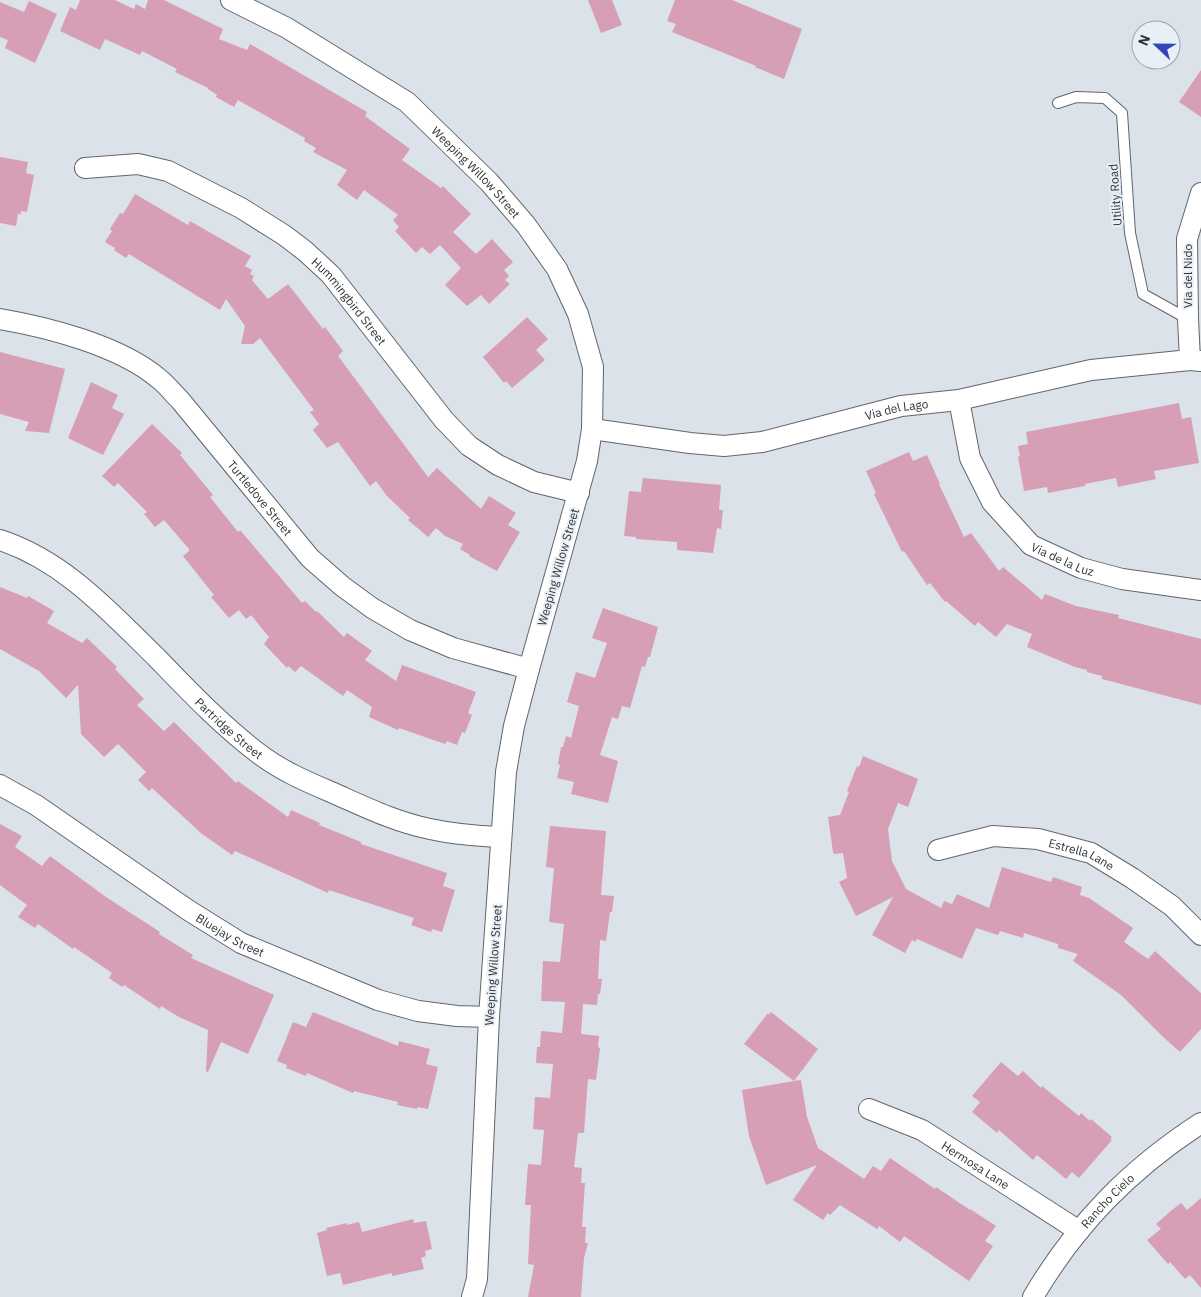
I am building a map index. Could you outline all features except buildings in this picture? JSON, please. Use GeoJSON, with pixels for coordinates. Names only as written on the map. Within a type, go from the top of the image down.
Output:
{"type":"FeatureCollection","features":[{"type":"Feature","properties":{"kind":"street","name":"Weeping Willow Street"},"geometry":{"type":"LineString","coordinates":[[231,0],[287,28],[407,102],[489,182],[526,225],[557,269],[578,314],[593,367],[592,429],[579,493],[514,726],[506,772],[489,1017],[477,1279],[472,1297]]}},
{"type":"Feature","properties":{"kind":"street","name":"Hummingbird Street"},"geometry":{"type":"LineString","coordinates":[[85,168],[138,164],[168,171],[241,208],[284,235],[331,275],[444,420],[469,446],[498,466],[534,482],[579,493]]}},
{"type":"Feature","properties":{"kind":"street","name":"Via del Nido"},"geometry":{"type":"LineString","coordinates":[[1196,360],[1188,319],[1187,239],[1201,193]]}},
{"type":"Feature","properties":{"kind":"street","name":"Turtledove Street"},"geometry":{"type":"LineString","coordinates":[[0,319],[28,324],[104,347],[142,367],[158,378],[180,400],[310,558],[342,586],[372,608],[410,630],[453,648],[529,669]]}},
{"type":"Feature","properties":{"kind":"street","name":"Via del Lago"},"geometry":{"type":"LineString","coordinates":[[592,429],[724,446],[762,442],[901,406],[959,400],[1091,370],[1196,360]]}},
{"type":"Feature","properties":{"kind":"street","name":"Via de la Luz"},"geometry":{"type":"LineString","coordinates":[[959,400],[970,458],[992,502],[1031,545],[1081,568],[1122,579],[1201,590]]}},
{"type":"Feature","properties":{"kind":"street","name":"Partridge Street"},"geometry":{"type":"LineString","coordinates":[[0,540],[15,545],[45,561],[84,587],[230,730],[258,754],[289,774],[386,816],[429,829],[471,836],[501,837]]}},
{"type":"Feature","properties":{"kind":"street","name":"Bluejay Street"},"geometry":{"type":"LineString","coordinates":[[0,785],[36,805],[188,910],[241,943],[378,1000],[418,1011],[457,1016],[489,1017]]}},
{"type":"Feature","properties":{"kind":"street","name":"Estrella Lane"},"geometry":{"type":"LineString","coordinates":[[938,850],[993,836],[1038,839],[1091,853],[1126,873],[1172,906],[1201,935]]}},
{"type":"Feature","properties":{"kind":"street","name":"Hermosa Lane"},"geometry":{"type":"LineString","coordinates":[[869,1109],[922,1130],[1079,1231]]}},
{"type":"Feature","properties":{"kind":"street","name":"Rancho Cielo"},"geometry":{"type":"LineString","coordinates":[[1033,1297],[1043,1280],[1079,1231],[1112,1192],[1168,1145],[1198,1130]]}},
{"type":"Feature","properties":{"kind":"lane","name":"Utility Road"},"geometry":{"type":"LineString","coordinates":[[1058,103],[1076,97],[1105,98],[1122,113],[1130,233],[1143,294],[1188,319]]}}]}
